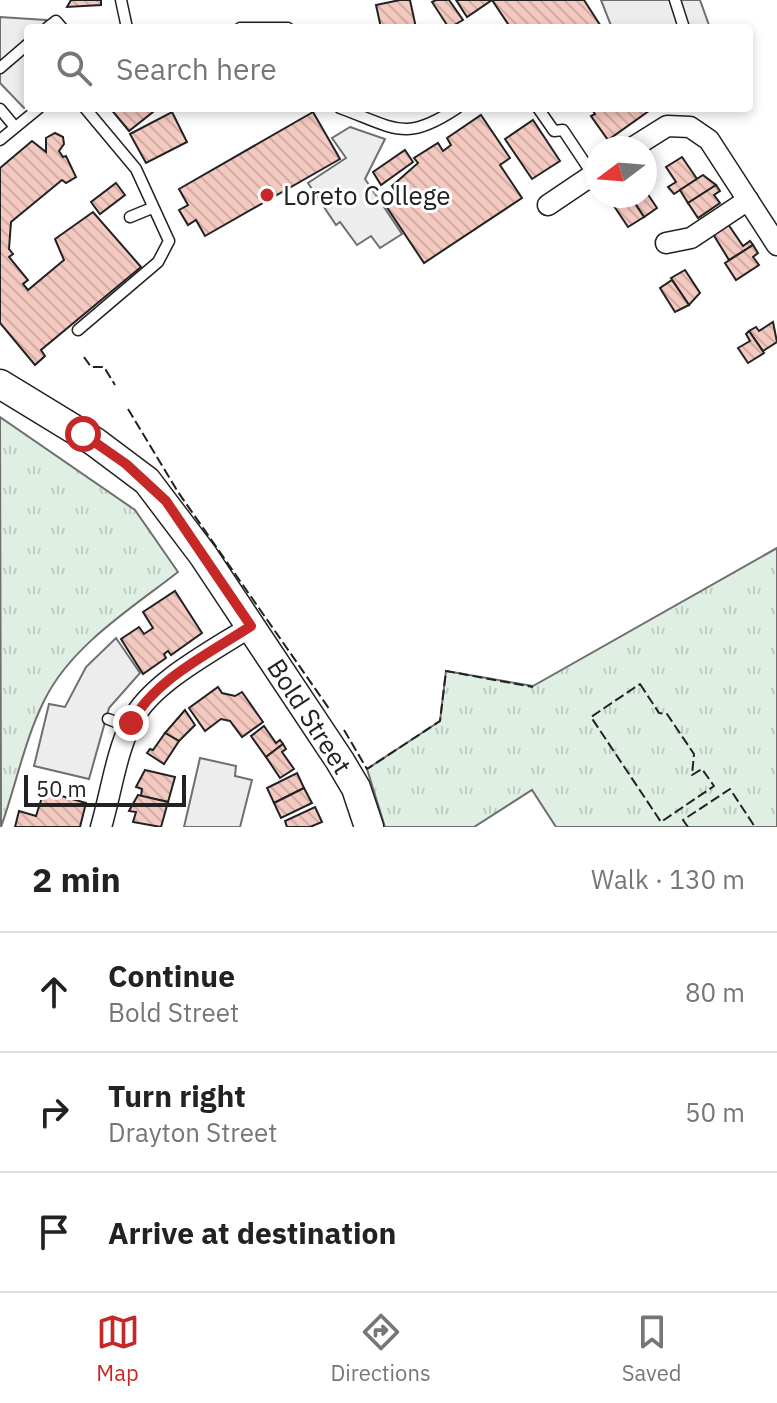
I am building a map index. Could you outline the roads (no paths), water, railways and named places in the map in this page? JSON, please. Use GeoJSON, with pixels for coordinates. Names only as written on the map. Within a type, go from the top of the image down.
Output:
{"type":"FeatureCollection","features":[{"type":"Feature","properties":{"kind":"street"},"geometry":{"type":"LineString","coordinates":[[651,136],[667,126],[696,130],[709,140],[777,245]]}},
{"type":"Feature","properties":{"kind":"street"},"geometry":{"type":"LineString","coordinates":[[548,205],[585,180]]}},
{"type":"Feature","properties":{"kind":"street"},"geometry":{"type":"LineString","coordinates":[[666,243],[691,238],[748,200]]}},
{"type":"Feature","properties":{"kind":"street","name":"Bold Street"},"geometry":{"type":"LineString","coordinates":[[0,384],[95,442],[147,481],[166,501],[356,788],[369,827]]}},
{"type":"Feature","properties":{"kind":"street"},"geometry":{"type":"LineString","coordinates":[[101,827],[129,727],[150,697],[251,626]]}},
{"type":"Feature","properties":{"kind":"lane"},"geometry":{"type":"LineString","coordinates":[[121,0],[126,24]]}},
{"type":"Feature","properties":{"kind":"lane"},"geometry":{"type":"LineString","coordinates":[[675,0],[683,24]]}},
{"type":"Feature","properties":{"kind":"lane"},"geometry":{"type":"LineString","coordinates":[[0,68],[24,47]]}},
{"type":"Feature","properties":{"kind":"lane"},"geometry":{"type":"LineString","coordinates":[[0,109],[15,127]]}},
{"type":"Feature","properties":{"kind":"lane"},"geometry":{"type":"LineString","coordinates":[[0,140],[34,112]]}},
{"type":"Feature","properties":{"kind":"lane"},"geometry":{"type":"LineString","coordinates":[[78,330],[158,262],[168,248],[168,234],[152,208],[136,169],[88,112]]}},
{"type":"Feature","properties":{"kind":"lane"},"geometry":{"type":"LineString","coordinates":[[352,112],[410,131],[428,127],[451,112]]}},
{"type":"Feature","properties":{"kind":"lane"},"geometry":{"type":"LineString","coordinates":[[541,112],[554,131],[563,130],[585,160]]}},
{"type":"Feature","properties":{"kind":"lane"},"geometry":{"type":"LineString","coordinates":[[130,217],[152,208]]}},
{"type":"Feature","properties":{"kind":"lane"},"geometry":{"type":"LineString","coordinates":[[108,719],[129,727]]}},
{"type":"Feature","properties":{"kind":"place","name":"Loreto College"},"geometry":{"type":"Point","coordinates":[267,195]}}]}
